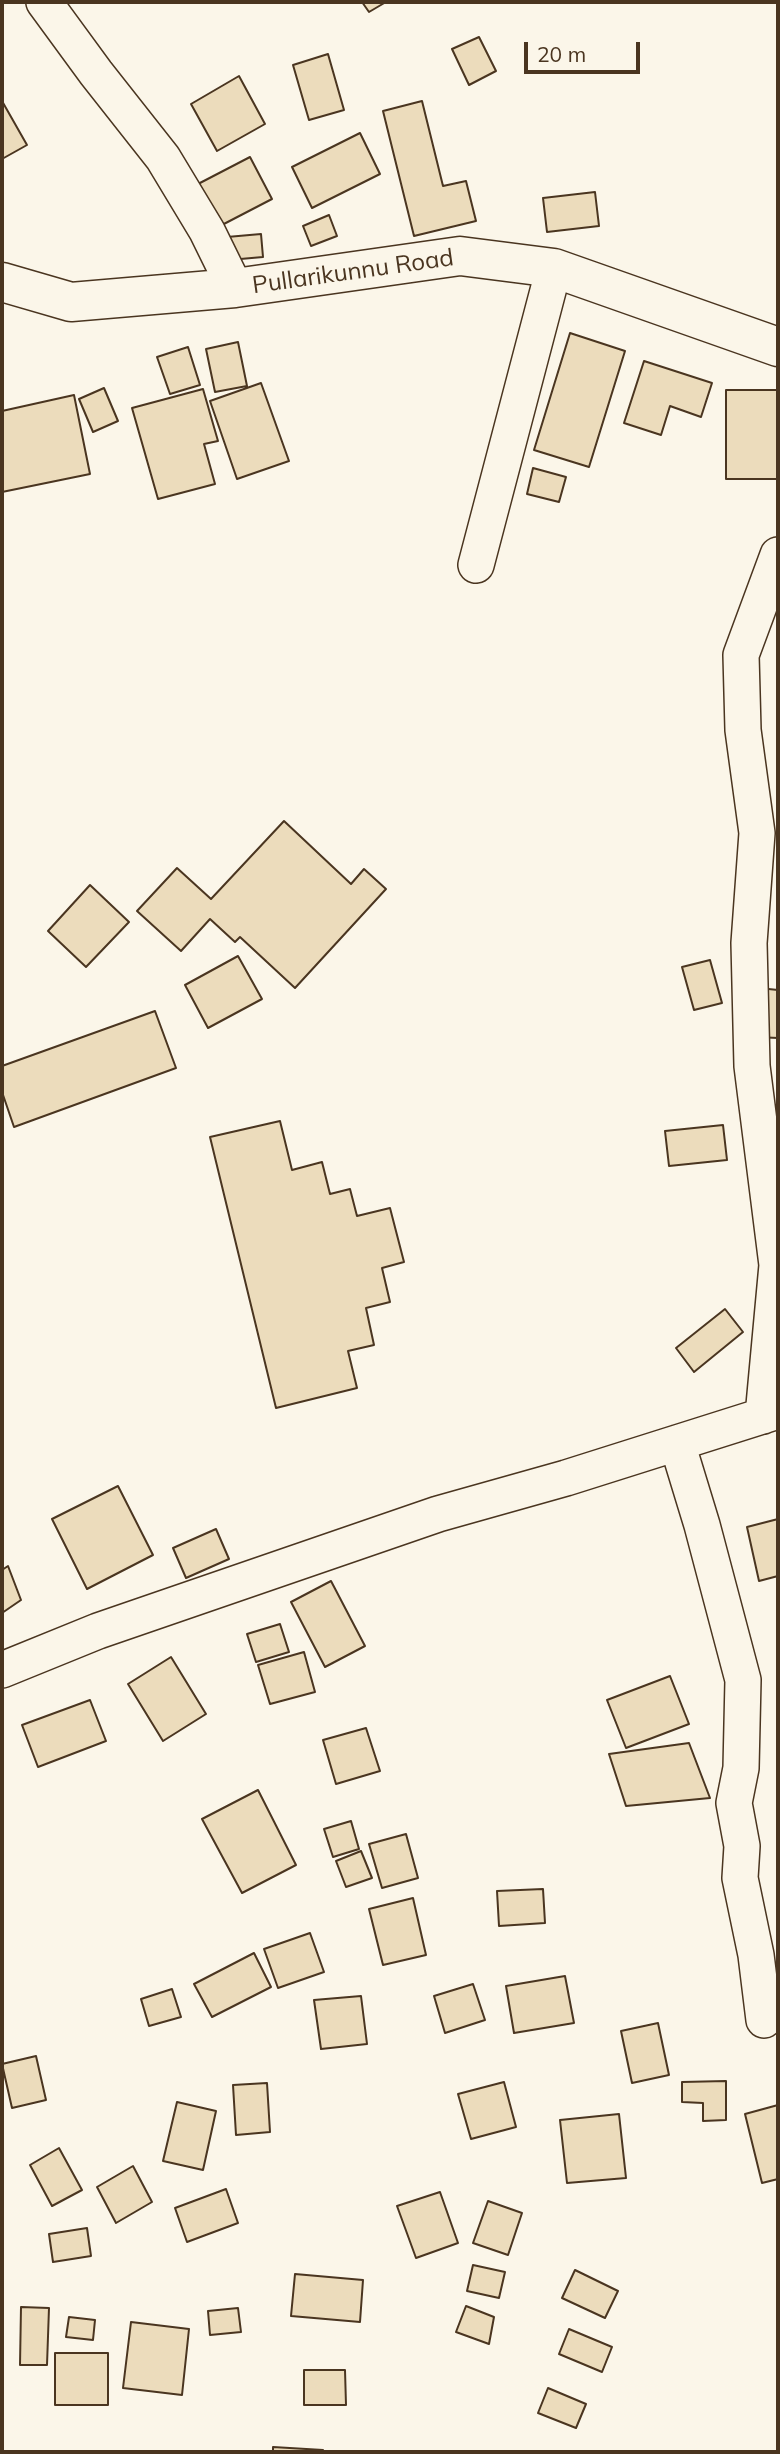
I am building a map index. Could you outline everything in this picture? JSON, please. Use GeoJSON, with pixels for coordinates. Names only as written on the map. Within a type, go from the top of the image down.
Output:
{"type":"FeatureCollection","features":[{"type":"Feature","properties":{"kind":"main road","name":"Pullarikunnu Road"},"geometry":{"type":"LineString","coordinates":[[2,282],[71,302],[235,288],[460,256],[554,268],[778,347]]}},
{"type":"Feature","properties":{"kind":"street"},"geometry":{"type":"LineString","coordinates":[[44,2],[163,158],[207,231],[235,288]]}},
{"type":"Feature","properties":{"kind":"street"},"geometry":{"type":"LineString","coordinates":[[476,565],[554,268]]}},
{"type":"Feature","properties":{"kind":"street"},"geometry":{"type":"LineString","coordinates":[[2,1670],[98,1631],[438,1514],[566,1478],[771,1413],[776,1265],[752,1066],[749,943],[757,833],[743,730],[741,655],[778,555]]}},
{"type":"Feature","properties":{"kind":"street"},"geometry":{"type":"LineString","coordinates":[[677,1443],[743,1680],[741,1768],[734,1803],[742,1846],[740,1878],[756,1955],[764,2020]]}},
{"type":"Feature","properties":{"kind":"building"},"geometry":{"type":"Polygon","coordinates":[[[362,2],[386,2],[369,12],[362,2]]]}},
{"type":"Feature","properties":{"kind":"building"},"geometry":{"type":"Polygon","coordinates":[[[479,37],[496,71],[469,85],[452,49],[479,37]]]}},
{"type":"Feature","properties":{"kind":"building"},"geometry":{"type":"Polygon","coordinates":[[[328,54],[344,110],[309,120],[293,65],[328,54]]]}},
{"type":"Feature","properties":{"kind":"building"},"geometry":{"type":"Polygon","coordinates":[[[239,76],[265,124],[217,151],[191,104],[239,76]]]}},
{"type":"Feature","properties":{"kind":"building"},"geometry":{"type":"Polygon","coordinates":[[[2,101],[27,145],[2,159],[2,101]]]}},
{"type":"Feature","properties":{"kind":"building"},"geometry":{"type":"Polygon","coordinates":[[[422,101],[443,186],[466,181],[476,221],[414,236],[383,111],[422,101]]]}},
{"type":"Feature","properties":{"kind":"building"},"geometry":{"type":"Polygon","coordinates":[[[360,133],[380,174],[312,208],[292,167],[360,133]]]}},
{"type":"Feature","properties":{"kind":"building"},"geometry":{"type":"Polygon","coordinates":[[[250,157],[272,199],[220,226],[198,184],[250,157]]]}},
{"type":"Feature","properties":{"kind":"building"},"geometry":{"type":"Polygon","coordinates":[[[595,192],[599,226],[547,232],[543,198],[595,192]]]}},
{"type":"Feature","properties":{"kind":"building"},"geometry":{"type":"Polygon","coordinates":[[[329,215],[337,236],[311,246],[303,226],[329,215]]]}},
{"type":"Feature","properties":{"kind":"building"},"geometry":{"type":"Polygon","coordinates":[[[261,234],[263,257],[229,260],[227,237],[261,234]]]}},
{"type":"Feature","properties":{"kind":"building"},"geometry":{"type":"Polygon","coordinates":[[[570,333],[625,351],[589,467],[534,450],[570,333]]]}},
{"type":"Feature","properties":{"kind":"building"},"geometry":{"type":"Polygon","coordinates":[[[238,342],[247,386],[215,392],[206,349],[238,342]]]}},
{"type":"Feature","properties":{"kind":"building"},"geometry":{"type":"Polygon","coordinates":[[[188,347],[200,385],[170,394],[157,357],[188,347]]]}},
{"type":"Feature","properties":{"kind":"building"},"geometry":{"type":"Polygon","coordinates":[[[644,361],[712,383],[701,417],[670,406],[661,435],[624,423],[644,361]]]}},
{"type":"Feature","properties":{"kind":"building"},"geometry":{"type":"Polygon","coordinates":[[[261,383],[289,461],[237,479],[210,401],[261,383]]]}},
{"type":"Feature","properties":{"kind":"building"},"geometry":{"type":"Polygon","coordinates":[[[104,388],[118,421],[93,432],[79,399],[104,388]]]}},
{"type":"Feature","properties":{"kind":"building"},"geometry":{"type":"Polygon","coordinates":[[[203,389],[218,441],[204,444],[215,484],[158,499],[132,408],[203,389]]]}},
{"type":"Feature","properties":{"kind":"building"},"geometry":{"type":"Polygon","coordinates":[[[726,390],[778,390],[778,479],[726,479],[726,390]]]}},
{"type":"Feature","properties":{"kind":"building"},"geometry":{"type":"Polygon","coordinates":[[[74,395],[90,474],[2,492],[2,411],[74,395]]]}},
{"type":"Feature","properties":{"kind":"building"},"geometry":{"type":"Polygon","coordinates":[[[533,468],[566,477],[559,502],[527,494],[533,468]]]}},
{"type":"Feature","properties":{"kind":"building"},"geometry":{"type":"Polygon","coordinates":[[[284,821],[351,884],[364,869],[386,889],[295,988],[240,937],[235,942],[210,919],[181,951],[137,911],[177,868],[211,899],[284,821]]]}},
{"type":"Feature","properties":{"kind":"building"},"geometry":{"type":"Polygon","coordinates":[[[90,885],[129,922],[86,967],[48,931],[90,885]]]}},
{"type":"Feature","properties":{"kind":"building"},"geometry":{"type":"Polygon","coordinates":[[[238,956],[262,999],[208,1028],[185,985],[238,956]]]}},
{"type":"Feature","properties":{"kind":"building"},"geometry":{"type":"Polygon","coordinates":[[[710,960],[722,1003],[694,1010],[682,967],[710,960]]]}},
{"type":"Feature","properties":{"kind":"building"},"geometry":{"type":"Polygon","coordinates":[[[759,988],[778,990],[778,1038],[756,1037],[759,988]]]}},
{"type":"Feature","properties":{"kind":"building"},"geometry":{"type":"Polygon","coordinates":[[[155,1011],[176,1068],[14,1127],[2,1092],[2,1066],[155,1011]]]}},
{"type":"Feature","properties":{"kind":"building"},"geometry":{"type":"Polygon","coordinates":[[[280,1121],[292,1170],[322,1162],[330,1194],[350,1189],[357,1216],[390,1208],[404,1262],[382,1268],[390,1302],[366,1308],[374,1345],[348,1351],[357,1388],[276,1408],[210,1137],[280,1121]]]}},
{"type":"Feature","properties":{"kind":"building"},"geometry":{"type":"Polygon","coordinates":[[[723,1125],[727,1160],[669,1166],[665,1131],[723,1125]]]}},
{"type":"Feature","properties":{"kind":"building"},"geometry":{"type":"Polygon","coordinates":[[[725,1309],[743,1332],[694,1372],[676,1348],[725,1309]]]}},
{"type":"Feature","properties":{"kind":"building"},"geometry":{"type":"Polygon","coordinates":[[[118,1486],[153,1555],[87,1589],[52,1519],[118,1486]]]}},
{"type":"Feature","properties":{"kind":"building"},"geometry":{"type":"Polygon","coordinates":[[[778,1519],[778,1576],[759,1581],[747,1527],[778,1519]]]}},
{"type":"Feature","properties":{"kind":"building"},"geometry":{"type":"Polygon","coordinates":[[[216,1529],[229,1559],[186,1578],[173,1548],[216,1529]]]}},
{"type":"Feature","properties":{"kind":"building"},"geometry":{"type":"Polygon","coordinates":[[[8,1566],[21,1600],[2,1613],[2,1570],[8,1566]]]}},
{"type":"Feature","properties":{"kind":"building"},"geometry":{"type":"Polygon","coordinates":[[[331,1581],[365,1646],[325,1667],[291,1602],[331,1581]]]}},
{"type":"Feature","properties":{"kind":"building"},"geometry":{"type":"Polygon","coordinates":[[[280,1624],[289,1652],[256,1662],[247,1634],[280,1624]]]}},
{"type":"Feature","properties":{"kind":"building"},"geometry":{"type":"Polygon","coordinates":[[[304,1652],[315,1692],[270,1704],[258,1665],[304,1652]]]}},
{"type":"Feature","properties":{"kind":"building"},"geometry":{"type":"Polygon","coordinates":[[[171,1657],[206,1714],[163,1741],[128,1684],[171,1657]]]}},
{"type":"Feature","properties":{"kind":"building"},"geometry":{"type":"Polygon","coordinates":[[[670,1676],[689,1724],[626,1748],[607,1700],[670,1676]]]}},
{"type":"Feature","properties":{"kind":"building"},"geometry":{"type":"Polygon","coordinates":[[[90,1700],[106,1741],[38,1767],[22,1725],[90,1700]]]}},
{"type":"Feature","properties":{"kind":"building"},"geometry":{"type":"Polygon","coordinates":[[[366,1728],[380,1771],[336,1784],[323,1740],[366,1728]]]}},
{"type":"Feature","properties":{"kind":"building"},"geometry":{"type":"Polygon","coordinates":[[[689,1743],[710,1798],[626,1806],[609,1754],[689,1743]]]}},
{"type":"Feature","properties":{"kind":"building"},"geometry":{"type":"Polygon","coordinates":[[[258,1790],[296,1865],[242,1893],[202,1819],[258,1790]]]}},
{"type":"Feature","properties":{"kind":"building"},"geometry":{"type":"Polygon","coordinates":[[[351,1821],[359,1849],[333,1857],[324,1829],[351,1821]]]}},
{"type":"Feature","properties":{"kind":"building"},"geometry":{"type":"Polygon","coordinates":[[[406,1834],[418,1878],[382,1888],[369,1844],[406,1834]]]}},
{"type":"Feature","properties":{"kind":"building"},"geometry":{"type":"Polygon","coordinates":[[[361,1851],[372,1878],[346,1887],[336,1861],[361,1851]]]}},
{"type":"Feature","properties":{"kind":"building"},"geometry":{"type":"Polygon","coordinates":[[[543,1889],[545,1923],[499,1926],[497,1891],[543,1889]]]}},
{"type":"Feature","properties":{"kind":"building"},"geometry":{"type":"Polygon","coordinates":[[[413,1898],[426,1955],[383,1965],[369,1909],[413,1898]]]}},
{"type":"Feature","properties":{"kind":"building"},"geometry":{"type":"Polygon","coordinates":[[[310,1933],[324,1972],[278,1988],[264,1949],[310,1933]]]}},
{"type":"Feature","properties":{"kind":"building"},"geometry":{"type":"Polygon","coordinates":[[[254,1953],[271,1987],[212,2017],[194,1984],[254,1953]]]}},
{"type":"Feature","properties":{"kind":"building"},"geometry":{"type":"Polygon","coordinates":[[[565,1976],[574,2023],[514,2033],[506,1986],[565,1976]]]}},
{"type":"Feature","properties":{"kind":"building"},"geometry":{"type":"Polygon","coordinates":[[[473,1984],[485,2020],[445,2033],[434,1996],[473,1984]]]}},
{"type":"Feature","properties":{"kind":"building"},"geometry":{"type":"Polygon","coordinates":[[[172,1989],[181,2017],[149,2026],[141,1999],[172,1989]]]}},
{"type":"Feature","properties":{"kind":"building"},"geometry":{"type":"Polygon","coordinates":[[[361,1996],[367,2044],[321,2049],[314,2000],[361,1996]]]}},
{"type":"Feature","properties":{"kind":"building"},"geometry":{"type":"Polygon","coordinates":[[[658,2023],[669,2075],[632,2083],[621,2031],[658,2023]]]}},
{"type":"Feature","properties":{"kind":"building"},"geometry":{"type":"Polygon","coordinates":[[[36,2056],[46,2100],[12,2108],[2,2064],[36,2056]]]}},
{"type":"Feature","properties":{"kind":"building"},"geometry":{"type":"Polygon","coordinates":[[[726,2081],[726,2120],[703,2121],[703,2103],[682,2102],[682,2082],[726,2081]]]}},
{"type":"Feature","properties":{"kind":"building"},"geometry":{"type":"Polygon","coordinates":[[[504,2082],[516,2127],[471,2139],[458,2094],[504,2082]]]}},
{"type":"Feature","properties":{"kind":"building"},"geometry":{"type":"Polygon","coordinates":[[[267,2083],[270,2132],[236,2135],[233,2085],[267,2083]]]}},
{"type":"Feature","properties":{"kind":"building"},"geometry":{"type":"Polygon","coordinates":[[[177,2102],[216,2111],[203,2170],[163,2161],[177,2102]]]}},
{"type":"Feature","properties":{"kind":"building"},"geometry":{"type":"Polygon","coordinates":[[[778,2105],[778,2179],[762,2183],[745,2114],[778,2105]]]}},
{"type":"Feature","properties":{"kind":"building"},"geometry":{"type":"Polygon","coordinates":[[[619,2114],[626,2178],[567,2183],[560,2120],[619,2114]]]}},
{"type":"Feature","properties":{"kind":"building"},"geometry":{"type":"Polygon","coordinates":[[[59,2148],[82,2190],[52,2206],[30,2165],[59,2148]]]}},
{"type":"Feature","properties":{"kind":"building"},"geometry":{"type":"Polygon","coordinates":[[[133,2166],[152,2202],[116,2223],[97,2187],[133,2166]]]}},
{"type":"Feature","properties":{"kind":"building"},"geometry":{"type":"Polygon","coordinates":[[[226,2189],[238,2223],[187,2242],[175,2208],[226,2189]]]}},
{"type":"Feature","properties":{"kind":"building"},"geometry":{"type":"Polygon","coordinates":[[[440,2192],[458,2243],[416,2258],[397,2206],[440,2192]]]}},
{"type":"Feature","properties":{"kind":"building"},"geometry":{"type":"Polygon","coordinates":[[[488,2201],[522,2213],[508,2255],[473,2243],[488,2201]]]}},
{"type":"Feature","properties":{"kind":"building"},"geometry":{"type":"Polygon","coordinates":[[[87,2228],[91,2256],[53,2262],[49,2234],[87,2228]]]}},
{"type":"Feature","properties":{"kind":"building"},"geometry":{"type":"Polygon","coordinates":[[[473,2265],[505,2272],[499,2298],[467,2291],[473,2265]]]}},
{"type":"Feature","properties":{"kind":"building"},"geometry":{"type":"Polygon","coordinates":[[[575,2270],[618,2291],[605,2318],[562,2298],[575,2270]]]}},
{"type":"Feature","properties":{"kind":"building"},"geometry":{"type":"Polygon","coordinates":[[[295,2274],[363,2280],[360,2322],[291,2316],[295,2274]]]}},
{"type":"Feature","properties":{"kind":"building"},"geometry":{"type":"Polygon","coordinates":[[[466,2306],[494,2317],[489,2344],[456,2332],[466,2306]]]}},
{"type":"Feature","properties":{"kind":"building"},"geometry":{"type":"Polygon","coordinates":[[[21,2307],[49,2308],[47,2365],[20,2365],[21,2307]]]}},
{"type":"Feature","properties":{"kind":"building"},"geometry":{"type":"Polygon","coordinates":[[[238,2308],[241,2332],[210,2335],[208,2311],[238,2308]]]}},
{"type":"Feature","properties":{"kind":"building"},"geometry":{"type":"Polygon","coordinates":[[[69,2317],[95,2320],[93,2340],[66,2337],[69,2317]]]}},
{"type":"Feature","properties":{"kind":"building"},"geometry":{"type":"Polygon","coordinates":[[[131,2322],[189,2329],[182,2395],[123,2388],[131,2322]]]}},
{"type":"Feature","properties":{"kind":"building"},"geometry":{"type":"Polygon","coordinates":[[[569,2329],[612,2347],[602,2372],[559,2354],[569,2329]]]}},
{"type":"Feature","properties":{"kind":"building"},"geometry":{"type":"Polygon","coordinates":[[[55,2353],[108,2353],[108,2405],[55,2405],[55,2353]]]}},
{"type":"Feature","properties":{"kind":"building"},"geometry":{"type":"Polygon","coordinates":[[[304,2370],[345,2370],[346,2405],[304,2405],[304,2370]]]}},
{"type":"Feature","properties":{"kind":"building"},"geometry":{"type":"Polygon","coordinates":[[[548,2388],[586,2404],[576,2428],[538,2413],[548,2388]]]}},
{"type":"Feature","properties":{"kind":"building"},"geometry":{"type":"Polygon","coordinates":[[[273,2447],[323,2450],[323,2452],[273,2452],[273,2447]]]}}]}
